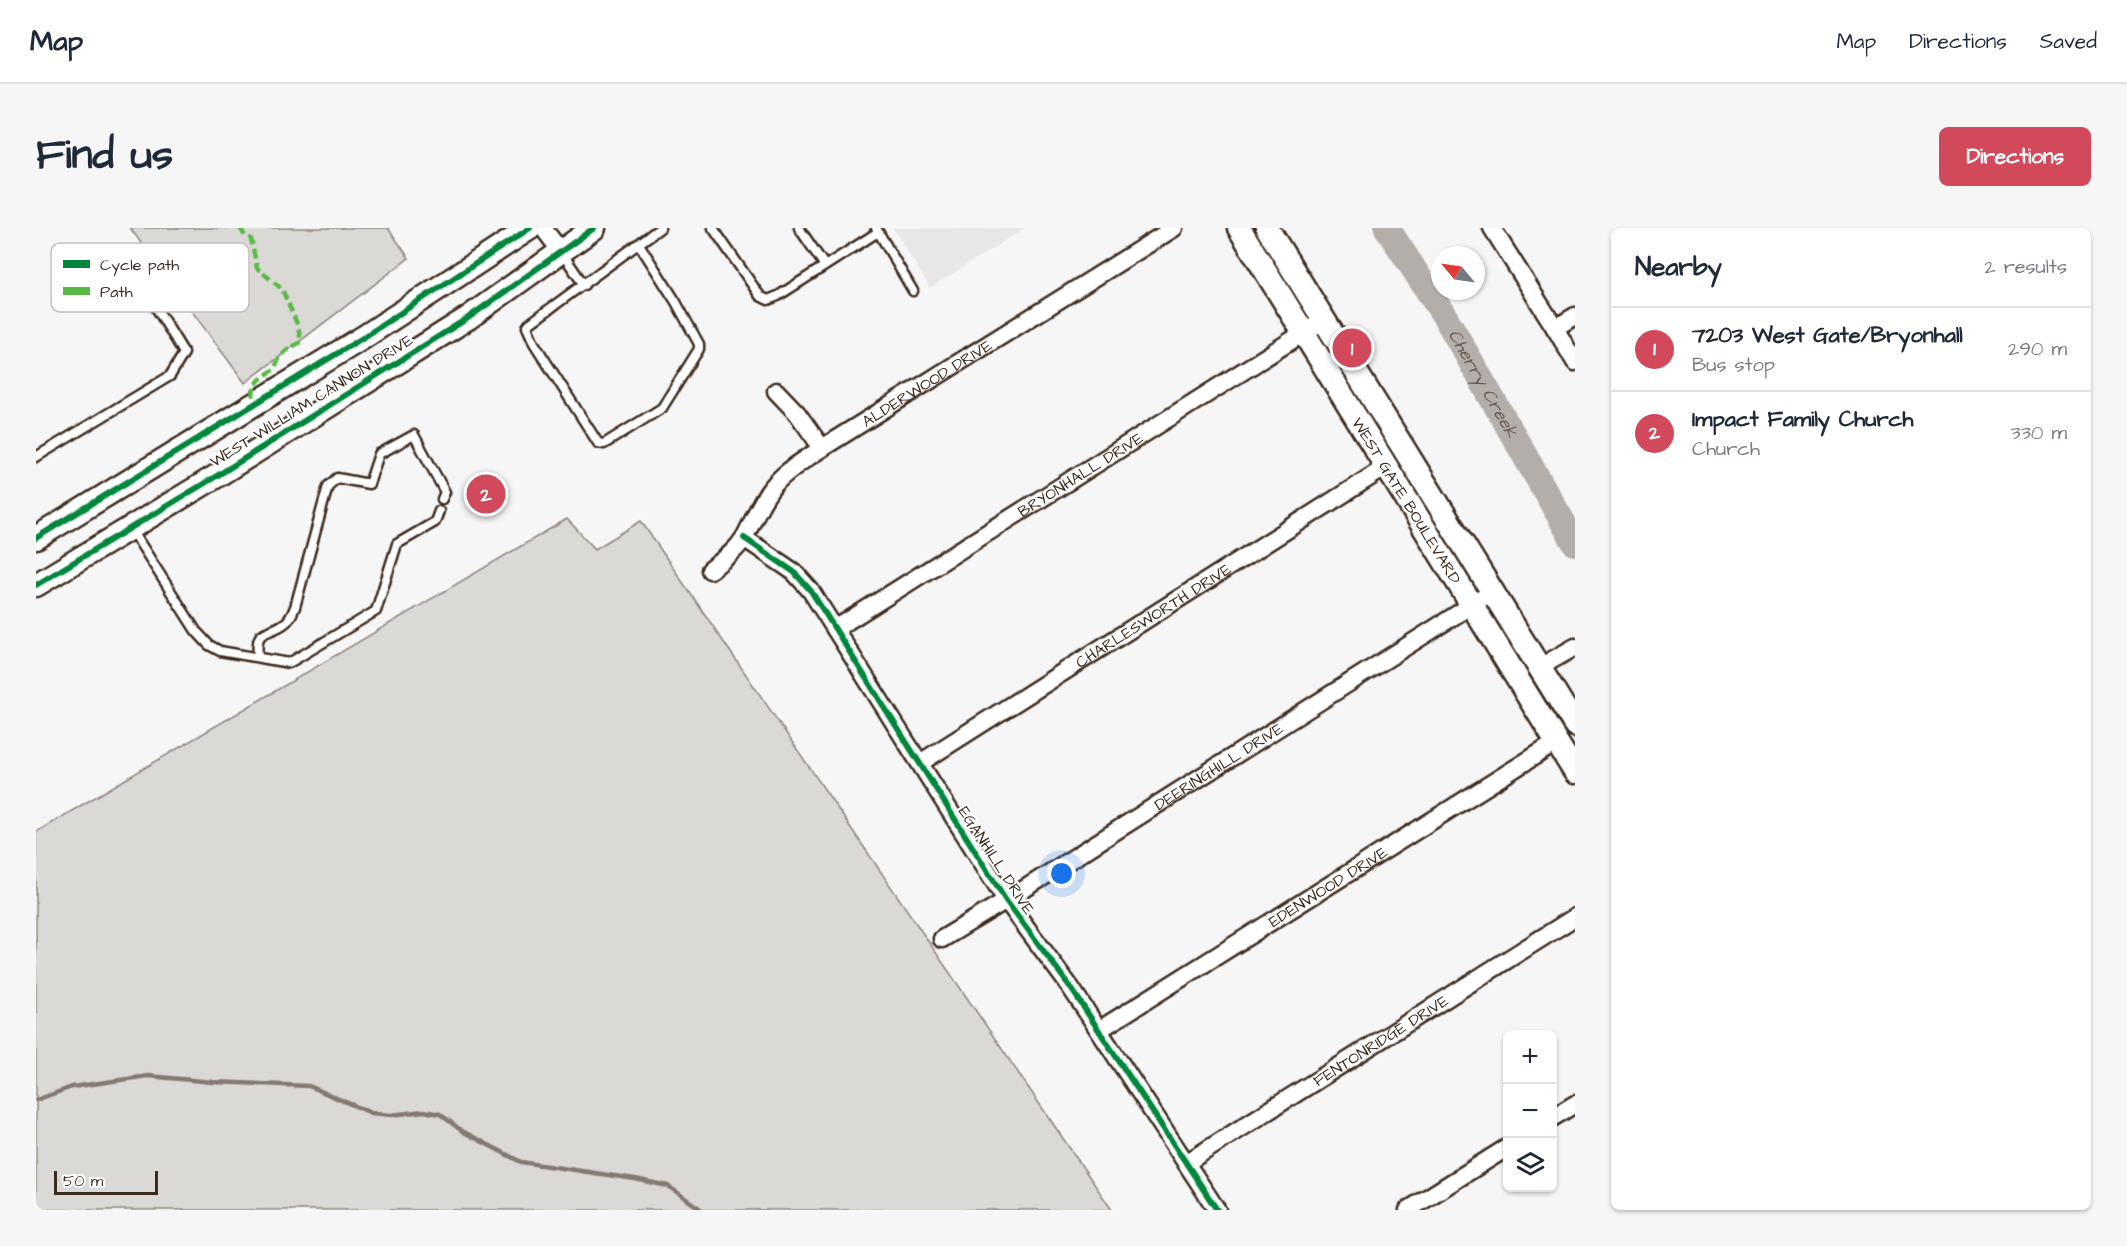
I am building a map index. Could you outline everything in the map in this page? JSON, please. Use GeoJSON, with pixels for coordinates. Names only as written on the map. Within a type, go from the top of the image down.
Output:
{"type":"FeatureCollection","features":[{"type":"Feature","properties":{"kind":"main road","name":"WEST WILLIAM CANNON DRIVE"},"geometry":{"type":"LineString","coordinates":[[36,538],[364,337],[530,228]]}},
{"type":"Feature","properties":{"kind":"main road","name":"WEST WILLIAM CANNON DRIVE"},"geometry":{"type":"LineString","coordinates":[[36,585],[468,318],[594,228]]}},
{"type":"Feature","properties":{"kind":"main road","name":"WEST GATE BOULEVARD"},"geometry":{"type":"LineString","coordinates":[[1239,228],[1575,772]]}},
{"type":"Feature","properties":{"kind":"main road","name":"WEST GATE BOULEVARD"},"geometry":{"type":"LineString","coordinates":[[1267,228],[1575,725]]}},
{"type":"Feature","properties":{"kind":"street"},"geometry":{"type":"LineString","coordinates":[[543,228],[562,253]]}},
{"type":"Feature","properties":{"kind":"street","name":"ALDERWOOD DRIVE"},"geometry":{"type":"LineString","coordinates":[[710,570],[726,558],[744,538],[757,510],[775,484],[822,448],[1174,228]]}},
{"type":"Feature","properties":{"kind":"street"},"geometry":{"type":"LineString","coordinates":[[1492,228],[1575,362]]}},
{"type":"Feature","properties":{"kind":"street"},"geometry":{"type":"LineString","coordinates":[[1555,328],[1575,316]]}},
{"type":"Feature","properties":{"kind":"street","name":"BRYONHALL DRIVE"},"geometry":{"type":"LineString","coordinates":[[835,629],[1324,320]]}},
{"type":"Feature","properties":{"kind":"street"},"geometry":{"type":"LineString","coordinates":[[776,391],[797,413],[822,448]]}},
{"type":"Feature","properties":{"kind":"street","name":"CHARLESWORTH DRIVE"},"geometry":{"type":"LineString","coordinates":[[920,763],[1386,467]]}},
{"type":"Feature","properties":{"kind":"street","name":"EGANHILL DRIVE"},"geometry":{"type":"LineString","coordinates":[[744,538],[803,580],[1006,900],[1071,988],[1217,1210]]}},
{"type":"Feature","properties":{"kind":"street","name":"DEERINGHILL DRIVE"},"geometry":{"type":"LineString","coordinates":[[942,939],[1492,591]]}},
{"type":"Feature","properties":{"kind":"street"},"geometry":{"type":"LineString","coordinates":[[1540,668],[1575,647]]}},
{"type":"Feature","properties":{"kind":"street","name":"EDENWOOD DRIVE"},"geometry":{"type":"LineString","coordinates":[[1099,1030],[1557,742]]}},
{"type":"Feature","properties":{"kind":"street","name":"FENTONRIDGE DRIVE"},"geometry":{"type":"LineString","coordinates":[[1186,1163],[1575,917]]}},
{"type":"Feature","properties":{"kind":"street"},"geometry":{"type":"LineString","coordinates":[[1557,1115],[1575,1104]]}},
{"type":"Feature","properties":{"kind":"street"},"geometry":{"type":"LineString","coordinates":[[1408,1210],[1503,1150]]}},
{"type":"Feature","properties":{"kind":"lane"},"geometry":{"type":"LineString","coordinates":[[639,244],[676,302],[699,344],[699,349],[662,408],[604,444],[595,441],[527,327],[660,228]]}},
{"type":"Feature","properties":{"kind":"lane"},"geometry":{"type":"LineString","coordinates":[[713,228],[763,299],[768,300],[778,296],[877,230],[913,291]]}},
{"type":"Feature","properties":{"kind":"lane"},"geometry":{"type":"LineString","coordinates":[[799,228],[825,266]]}},
{"type":"Feature","properties":{"kind":"lane"},"geometry":{"type":"LineString","coordinates":[[562,253],[584,285]]}},
{"type":"Feature","properties":{"kind":"lane"},"geometry":{"type":"LineString","coordinates":[[36,458],[170,376],[184,353],[159,312]]}},
{"type":"Feature","properties":{"kind":"lane"},"geometry":{"type":"LineString","coordinates":[[258,657],[257,643],[260,637],[287,623],[295,607],[328,486],[337,478],[369,484],[379,454],[414,435],[445,492],[442,499]]}},
{"type":"Feature","properties":{"kind":"lane"},"geometry":{"type":"LineString","coordinates":[[130,528],[201,638],[220,651],[289,663],[376,611],[397,544],[435,522],[439,512]]}},
{"type":"Feature","properties":{"kind":"shaded area"},"geometry":{"type":"Polygon","coordinates":[[[130,228],[388,228],[409,258],[245,383],[192,312],[249,312],[249,243],[141,243],[130,228]]]}},
{"type":"Feature","properties":{"kind":"shaded area"},"geometry":{"type":"Polygon","coordinates":[[[893,228],[1025,228],[930,288],[893,228]]]}},
{"type":"Feature","properties":{"kind":"shaded area"},"geometry":{"type":"Polygon","coordinates":[[[567,519],[595,549],[641,521],[1112,1210],[36,1210],[36,832],[567,519]]]}},
{"type":"Feature","properties":{"kind":"waterway","name":"Cherry Creek"},"geometry":{"type":"LineString","coordinates":[[1387,228],[1447,320],[1575,543]]}},
{"type":"Feature","properties":{"kind":"waterway"},"geometry":{"type":"LineString","coordinates":[[36,1100],[72,1087],[148,1076],[213,1082],[309,1086],[371,1113],[391,1115],[424,1111],[440,1114],[462,1131],[521,1162],[668,1186],[702,1210]]}},
{"type":"Feature","properties":{"kind":"marked path"},"geometry":{"type":"LineString","coordinates":[[240,228],[245,236],[251,239],[257,268],[282,289],[298,326],[301,342],[285,352],[275,369],[260,380],[255,387],[253,397]]}},
{"type":"Feature","properties":{"kind":"cycle path"},"geometry":{"type":"LineString","coordinates":[[36,538],[364,337],[530,228]]}},
{"type":"Feature","properties":{"kind":"cycle path"},"geometry":{"type":"LineString","coordinates":[[36,585],[215,477],[468,318],[594,228]]}},
{"type":"Feature","properties":{"kind":"cycle path"},"geometry":{"type":"LineString","coordinates":[[744,538],[794,572],[811,591],[1006,900],[1071,988],[1217,1210]]}},
{"type":"Feature","properties":{"kind":"place","name":"7203 West Gate/Bryonhall"},"geometry":{"type":"Point","coordinates":[1352,348]}},
{"type":"Feature","properties":{"kind":"place","name":"Impact Family Church"},"geometry":{"type":"Point","coordinates":[486,494]}}]}
